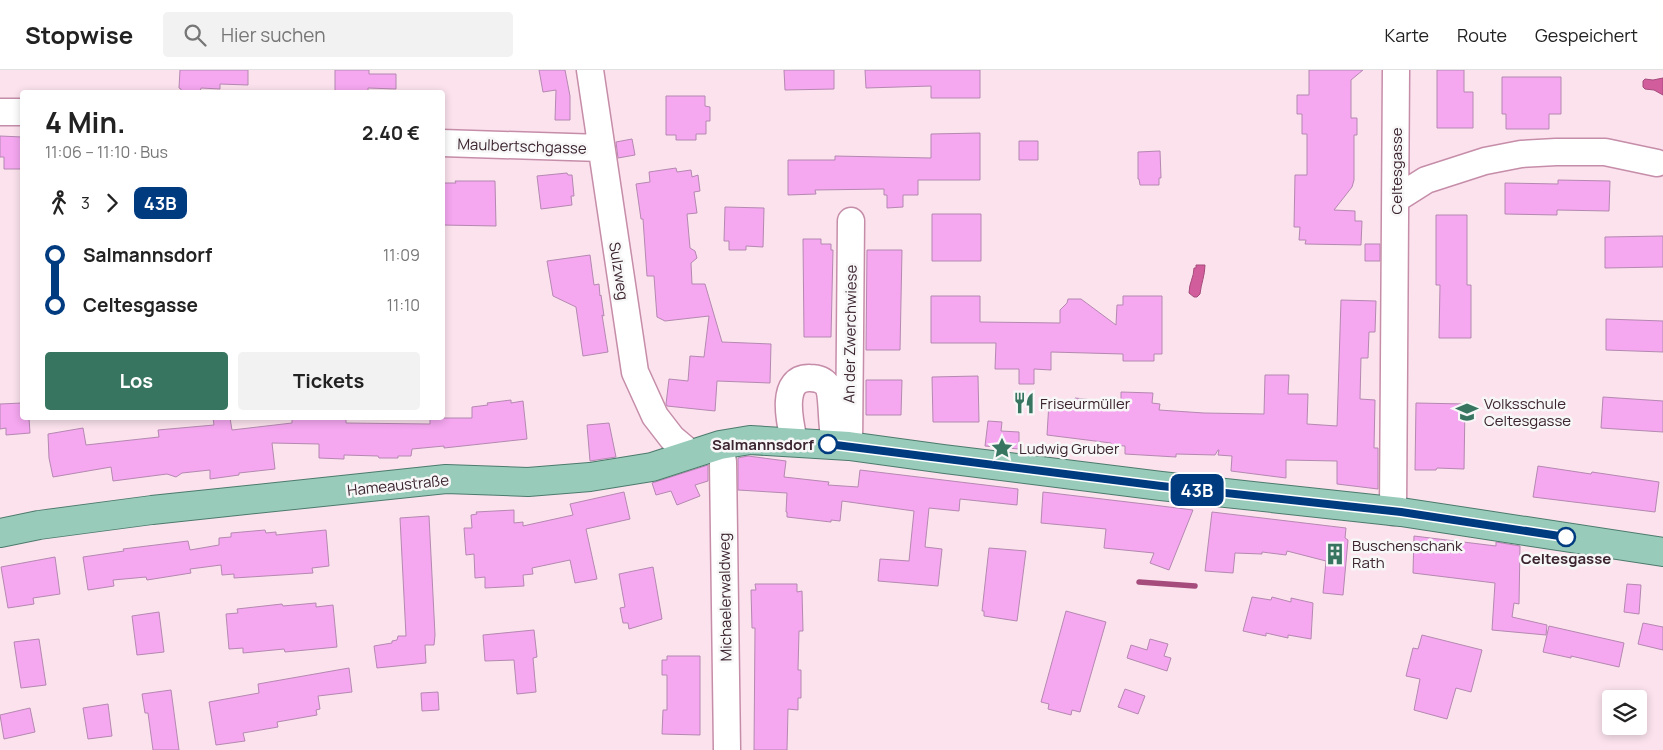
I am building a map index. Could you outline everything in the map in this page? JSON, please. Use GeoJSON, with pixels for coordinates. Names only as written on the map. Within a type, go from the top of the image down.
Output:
{"type":"FeatureCollection","features":[{"type":"Feature","properties":{"kind":"main road","name":"Hameaustraße"},"geometry":{"type":"LineString","coordinates":[[0,532],[152,510],[438,480],[470,479],[528,482],[590,477],[642,469],[720,445],[750,440],[843,445],[944,460],[1393,512],[1663,552]]}},
{"type":"Feature","properties":{"kind":"street","name":"Sulzweg"},"geometry":{"type":"LineString","coordinates":[[590,70],[635,372],[655,416],[672,438],[691,454]]}},
{"type":"Feature","properties":{"kind":"street","name":"Celtesgasse"},"geometry":{"type":"LineString","coordinates":[[1393,512],[1396,70]]}},
{"type":"Feature","properties":{"kind":"street"},"geometry":{"type":"LineString","coordinates":[[0,112],[20,112]]}},
{"type":"Feature","properties":{"kind":"street","name":"Maulbertschgasse"},"geometry":{"type":"LineString","coordinates":[[445,143],[601,148]]}},
{"type":"Feature","properties":{"kind":"street"},"geometry":{"type":"LineString","coordinates":[[1396,199],[1426,180],[1485,161],[1521,154],[1605,152],[1657,163]]}},
{"type":"Feature","properties":{"kind":"street","name":"An der Zwerchwiese"},"geometry":{"type":"LineString","coordinates":[[843,445],[851,221]]}},
{"type":"Feature","properties":{"kind":"street"},"geometry":{"type":"LineString","coordinates":[[794,442],[789,410],[792,387],[796,381],[803,378],[812,378],[822,380],[828,386],[831,423],[843,445]]}},
{"type":"Feature","properties":{"kind":"street","name":"Michaelerwaldweg"},"geometry":{"type":"LineString","coordinates":[[720,445],[724,471],[727,750]]}},
{"type":"Feature","properties":{"kind":"shaded area"},"geometry":{"type":"Polygon","coordinates":[[[1663,78],[1663,95],[1643,87],[1645,79],[1663,78]]]}},
{"type":"Feature","properties":{"kind":"shaded area"},"geometry":{"type":"Polygon","coordinates":[[[1196,265],[1205,265],[1205,269],[1200,294],[1194,297],[1189,293],[1189,289],[1196,265]]]}},
{"type":"Feature","properties":{"kind":"building"},"geometry":{"type":"Polygon","coordinates":[[[180,70],[248,70],[248,85],[220,84],[220,89],[201,88],[200,90],[181,90],[179,88],[180,70]]]}},
{"type":"Feature","properties":{"kind":"building"},"geometry":{"type":"Polygon","coordinates":[[[335,70],[369,70],[369,74],[396,74],[396,89],[335,90],[335,70]]]}},
{"type":"Feature","properties":{"kind":"building"},"geometry":{"type":"Polygon","coordinates":[[[539,70],[565,70],[570,96],[570,120],[555,120],[556,90],[543,92],[539,70]]]}},
{"type":"Feature","properties":{"kind":"building"},"geometry":{"type":"Polygon","coordinates":[[[784,70],[834,70],[834,89],[785,90],[784,70]]]}},
{"type":"Feature","properties":{"kind":"building"},"geometry":{"type":"Polygon","coordinates":[[[865,70],[980,70],[980,98],[931,98],[931,86],[866,88],[865,70]]]}},
{"type":"Feature","properties":{"kind":"building"},"geometry":{"type":"Polygon","coordinates":[[[1309,70],[1363,70],[1351,80],[1351,118],[1357,118],[1357,135],[1354,135],[1354,180],[1352,187],[1334,210],[1355,211],[1355,221],[1362,221],[1361,245],[1305,244],[1306,240],[1299,240],[1300,227],[1294,227],[1295,175],[1307,175],[1307,134],[1302,134],[1302,114],[1297,114],[1297,95],[1309,95],[1309,70]]]}},
{"type":"Feature","properties":{"kind":"building"},"geometry":{"type":"Polygon","coordinates":[[[1437,70],[1464,70],[1464,92],[1473,92],[1473,128],[1437,128],[1437,70]]]}},
{"type":"Feature","properties":{"kind":"building"},"geometry":{"type":"Polygon","coordinates":[[[1502,77],[1561,77],[1561,114],[1549,114],[1549,129],[1506,129],[1506,114],[1502,114],[1502,77]]]}},
{"type":"Feature","properties":{"kind":"building"},"geometry":{"type":"Polygon","coordinates":[[[666,96],[705,96],[705,106],[710,107],[710,121],[706,121],[706,134],[696,134],[696,140],[676,140],[676,135],[666,135],[666,96]]]}},
{"type":"Feature","properties":{"kind":"building"},"geometry":{"type":"Polygon","coordinates":[[[980,133],[980,180],[918,180],[918,195],[903,195],[903,207],[887,208],[887,195],[884,195],[884,189],[815,190],[816,194],[788,195],[788,160],[835,160],[835,156],[931,158],[931,134],[980,133]]]}},
{"type":"Feature","properties":{"kind":"building"},"geometry":{"type":"Polygon","coordinates":[[[0,136],[20,137],[20,169],[4,169],[4,157],[0,157],[0,136]]]}},
{"type":"Feature","properties":{"kind":"building"},"geometry":{"type":"Polygon","coordinates":[[[632,139],[635,155],[618,158],[616,142],[632,139]]]}},
{"type":"Feature","properties":{"kind":"building"},"geometry":{"type":"Polygon","coordinates":[[[1019,141],[1038,141],[1038,160],[1019,160],[1019,141]]]}},
{"type":"Feature","properties":{"kind":"building"},"geometry":{"type":"Polygon","coordinates":[[[1160,151],[1161,178],[1159,178],[1159,185],[1140,185],[1138,179],[1138,152],[1160,151]]]}},
{"type":"Feature","properties":{"kind":"building"},"geometry":{"type":"Polygon","coordinates":[[[676,168],[677,172],[691,170],[692,177],[698,175],[700,191],[694,192],[697,213],[687,214],[690,248],[695,251],[697,258],[691,263],[692,284],[705,284],[722,342],[771,344],[770,383],[717,381],[715,411],[667,406],[666,404],[669,379],[688,381],[690,356],[704,357],[709,316],[665,321],[657,317],[654,276],[647,276],[643,219],[641,219],[636,184],[650,182],[649,172],[676,168]]]}},
{"type":"Feature","properties":{"kind":"building"},"geometry":{"type":"Polygon","coordinates":[[[567,173],[572,175],[574,196],[571,196],[572,205],[541,209],[537,176],[567,173]]]}},
{"type":"Feature","properties":{"kind":"building"},"geometry":{"type":"Polygon","coordinates":[[[1558,180],[1610,181],[1609,211],[1557,210],[1557,215],[1505,214],[1505,183],[1558,184],[1558,180]]]}},
{"type":"Feature","properties":{"kind":"building"},"geometry":{"type":"Polygon","coordinates":[[[455,181],[495,181],[496,226],[445,225],[445,183],[456,183],[455,181]]]}},
{"type":"Feature","properties":{"kind":"building"},"geometry":{"type":"Polygon","coordinates":[[[725,207],[764,208],[763,247],[746,246],[746,250],[729,250],[729,241],[724,241],[725,207]]]}},
{"type":"Feature","properties":{"kind":"building"},"geometry":{"type":"Polygon","coordinates":[[[932,214],[981,214],[981,261],[932,261],[932,214]]]}},
{"type":"Feature","properties":{"kind":"building"},"geometry":{"type":"Polygon","coordinates":[[[1436,215],[1467,215],[1467,285],[1471,285],[1471,338],[1439,338],[1440,285],[1436,285],[1436,215]]]}},
{"type":"Feature","properties":{"kind":"building"},"geometry":{"type":"Polygon","coordinates":[[[1663,236],[1663,267],[1605,268],[1605,237],[1663,236]]]}},
{"type":"Feature","properties":{"kind":"building"},"geometry":{"type":"Polygon","coordinates":[[[803,239],[821,239],[821,244],[831,244],[831,250],[833,250],[831,337],[804,337],[803,239]]]}},
{"type":"Feature","properties":{"kind":"building"},"geometry":{"type":"Polygon","coordinates":[[[1365,244],[1380,244],[1380,261],[1365,261],[1365,244]]]}},
{"type":"Feature","properties":{"kind":"building"},"geometry":{"type":"Polygon","coordinates":[[[867,250],[902,250],[900,350],[866,350],[867,250]]]}},
{"type":"Feature","properties":{"kind":"building"},"geometry":{"type":"Polygon","coordinates":[[[590,255],[594,285],[599,284],[608,352],[583,356],[576,307],[553,296],[547,261],[590,255]]]}},
{"type":"Feature","properties":{"kind":"building"},"geometry":{"type":"Polygon","coordinates":[[[931,296],[980,296],[980,322],[1060,323],[1060,310],[1067,303],[1068,299],[1081,299],[1116,325],[1117,305],[1123,305],[1123,296],[1162,296],[1162,354],[1154,354],[1154,361],[1123,361],[1123,354],[1051,352],[1051,370],[1034,369],[1034,384],[1019,384],[1019,369],[995,369],[996,343],[931,343],[931,296]]]}},
{"type":"Feature","properties":{"kind":"building"},"geometry":{"type":"Polygon","coordinates":[[[1341,300],[1376,301],[1375,332],[1369,332],[1368,358],[1361,358],[1360,399],[1375,400],[1374,448],[1378,448],[1378,489],[1337,484],[1337,461],[1286,460],[1286,478],[1231,471],[1232,456],[1218,455],[1219,450],[1215,455],[1176,454],[1176,457],[1125,454],[1125,446],[1047,435],[1049,402],[1075,405],[1075,398],[1113,402],[1113,400],[1121,400],[1121,392],[1153,393],[1152,403],[1160,404],[1159,410],[1264,414],[1265,375],[1289,375],[1288,394],[1308,394],[1307,424],[1337,426],[1341,300]]]}},
{"type":"Feature","properties":{"kind":"building"},"geometry":{"type":"Polygon","coordinates":[[[1606,319],[1663,321],[1663,352],[1606,350],[1606,319]]]}},
{"type":"Feature","properties":{"kind":"building"},"geometry":{"type":"Polygon","coordinates":[[[978,376],[979,422],[933,422],[932,377],[978,376]]]}},
{"type":"Feature","properties":{"kind":"building"},"geometry":{"type":"Polygon","coordinates":[[[866,380],[902,380],[901,415],[866,415],[866,380]]]}},
{"type":"Feature","properties":{"kind":"building"},"geometry":{"type":"Polygon","coordinates":[[[1603,397],[1663,401],[1663,432],[1601,428],[1603,397]]]}},
{"type":"Feature","properties":{"kind":"building"},"geometry":{"type":"Polygon","coordinates":[[[511,400],[511,403],[523,401],[527,439],[444,448],[444,446],[412,449],[411,456],[398,456],[398,458],[344,455],[344,459],[319,458],[319,444],[272,443],[275,469],[239,473],[239,475],[210,479],[210,470],[182,473],[176,477],[167,474],[113,481],[111,467],[53,477],[49,458],[48,434],[83,428],[86,445],[159,437],[158,430],[214,425],[213,420],[230,420],[232,430],[292,423],[292,420],[346,420],[346,423],[430,424],[430,420],[472,418],[472,407],[488,405],[487,403],[511,400]]]}},
{"type":"Feature","properties":{"kind":"building"},"geometry":{"type":"Polygon","coordinates":[[[20,403],[20,420],[29,420],[30,433],[6,435],[6,428],[0,429],[0,404],[20,403]]]}},
{"type":"Feature","properties":{"kind":"building"},"geometry":{"type":"Polygon","coordinates":[[[1416,403],[1465,404],[1464,469],[1437,468],[1436,470],[1415,470],[1416,403]]]}},
{"type":"Feature","properties":{"kind":"building"},"geometry":{"type":"Polygon","coordinates":[[[988,421],[1002,422],[1001,431],[1019,432],[1019,449],[985,446],[988,421]]]}},
{"type":"Feature","properties":{"kind":"building"},"geometry":{"type":"Polygon","coordinates":[[[609,423],[616,457],[590,461],[587,425],[609,423]]]}},
{"type":"Feature","properties":{"kind":"building"},"geometry":{"type":"Polygon","coordinates":[[[748,456],[786,461],[784,477],[829,482],[828,485],[858,487],[860,470],[1018,489],[1017,505],[960,499],[959,511],[929,508],[925,547],[942,549],[938,586],[878,581],[880,559],[909,561],[914,511],[842,501],[840,521],[831,520],[831,522],[787,517],[787,493],[738,490],[738,458],[748,456]]]}},
{"type":"Feature","properties":{"kind":"building"},"geometry":{"type":"Polygon","coordinates":[[[708,465],[708,481],[695,485],[700,496],[677,505],[671,491],[656,495],[652,483],[708,465]]]}},
{"type":"Feature","properties":{"kind":"building"},"geometry":{"type":"Polygon","coordinates":[[[1538,466],[1659,482],[1655,512],[1533,497],[1538,466]]]}},
{"type":"Feature","properties":{"kind":"building"},"geometry":{"type":"Polygon","coordinates":[[[624,492],[630,519],[586,529],[597,579],[575,583],[570,560],[532,568],[533,574],[523,575],[524,586],[485,588],[485,577],[475,578],[474,554],[466,555],[464,528],[472,528],[471,515],[477,514],[476,512],[514,510],[514,523],[523,522],[523,526],[573,515],[570,504],[624,492]]]}},
{"type":"Feature","properties":{"kind":"building"},"geometry":{"type":"Polygon","coordinates":[[[1043,492],[1193,510],[1169,570],[1150,563],[1154,553],[1104,548],[1106,529],[1041,523],[1043,492]]]}},
{"type":"Feature","properties":{"kind":"building"},"geometry":{"type":"Polygon","coordinates":[[[1212,512],[1346,528],[1345,538],[1348,540],[1343,595],[1323,593],[1326,561],[1287,551],[1286,555],[1262,552],[1262,554],[1235,553],[1233,573],[1205,571],[1212,512]]]}},
{"type":"Feature","properties":{"kind":"building"},"geometry":{"type":"Polygon","coordinates":[[[429,516],[434,645],[425,645],[426,663],[377,668],[374,646],[392,643],[392,641],[397,640],[398,636],[406,636],[400,518],[429,516]]]}},
{"type":"Feature","properties":{"kind":"building"},"geometry":{"type":"Polygon","coordinates":[[[265,530],[266,533],[276,532],[276,535],[326,530],[329,566],[312,568],[313,573],[234,578],[234,574],[222,575],[221,565],[190,569],[191,573],[147,580],[146,577],[113,580],[114,586],[88,590],[83,557],[124,551],[123,549],[188,541],[190,550],[219,545],[219,538],[231,537],[231,533],[265,530]]]}},
{"type":"Feature","properties":{"kind":"building"},"geometry":{"type":"Polygon","coordinates":[[[1414,536],[1496,546],[1496,542],[1520,546],[1519,604],[1514,603],[1512,617],[1547,625],[1546,635],[1492,630],[1495,583],[1413,573],[1414,536]]]}},
{"type":"Feature","properties":{"kind":"building"},"geometry":{"type":"Polygon","coordinates":[[[989,548],[1026,551],[1017,621],[984,616],[984,611],[982,611],[989,548]]]}},
{"type":"Feature","properties":{"kind":"building"},"geometry":{"type":"Polygon","coordinates":[[[55,557],[60,594],[33,598],[34,604],[8,608],[1,567],[55,557]]]}},
{"type":"Feature","properties":{"kind":"building"},"geometry":{"type":"Polygon","coordinates":[[[653,567],[662,619],[629,629],[628,623],[623,623],[620,608],[625,607],[619,574],[653,567]]]}},
{"type":"Feature","properties":{"kind":"building"},"geometry":{"type":"Polygon","coordinates":[[[755,584],[797,584],[797,592],[802,591],[803,631],[799,631],[798,670],[801,670],[801,698],[798,698],[798,710],[788,709],[787,750],[754,750],[755,628],[752,628],[751,590],[756,590],[755,584]]]}},
{"type":"Feature","properties":{"kind":"building"},"geometry":{"type":"Polygon","coordinates":[[[1627,584],[1641,585],[1639,614],[1624,612],[1627,584]]]}},
{"type":"Feature","properties":{"kind":"building"},"geometry":{"type":"Polygon","coordinates":[[[1252,597],[1271,600],[1272,597],[1291,602],[1291,598],[1313,603],[1311,639],[1288,635],[1288,638],[1266,633],[1266,636],[1243,631],[1252,597]]]}},
{"type":"Feature","properties":{"kind":"building"},"geometry":{"type":"Polygon","coordinates":[[[316,603],[316,607],[333,605],[337,647],[285,652],[284,649],[243,653],[243,648],[229,649],[226,614],[238,613],[237,609],[282,604],[283,606],[316,603]]]}},
{"type":"Feature","properties":{"kind":"building"},"geometry":{"type":"Polygon","coordinates":[[[1066,611],[1106,622],[1080,712],[1072,710],[1071,715],[1048,709],[1049,704],[1041,702],[1066,611]]]}},
{"type":"Feature","properties":{"kind":"building"},"geometry":{"type":"Polygon","coordinates":[[[159,612],[164,652],[137,655],[132,616],[159,612]]]}},
{"type":"Feature","properties":{"kind":"building"},"geometry":{"type":"Polygon","coordinates":[[[1643,623],[1663,627],[1663,650],[1638,644],[1643,623]]]}},
{"type":"Feature","properties":{"kind":"building"},"geometry":{"type":"Polygon","coordinates":[[[1549,626],[1624,643],[1619,667],[1543,652],[1549,626]]]}},
{"type":"Feature","properties":{"kind":"building"},"geometry":{"type":"Polygon","coordinates":[[[534,630],[537,657],[533,658],[536,692],[517,694],[514,660],[485,661],[483,635],[534,630]]]}},
{"type":"Feature","properties":{"kind":"building"},"geometry":{"type":"Polygon","coordinates":[[[1422,635],[1482,650],[1471,692],[1456,688],[1447,719],[1414,710],[1420,679],[1406,676],[1413,648],[1418,649],[1422,635]]]}},
{"type":"Feature","properties":{"kind":"building"},"geometry":{"type":"Polygon","coordinates":[[[39,639],[46,685],[21,688],[14,642],[39,639]]]}},
{"type":"Feature","properties":{"kind":"building"},"geometry":{"type":"Polygon","coordinates":[[[1150,639],[1168,644],[1164,656],[1171,658],[1167,671],[1127,658],[1131,645],[1147,650],[1150,639]]]}},
{"type":"Feature","properties":{"kind":"building"},"geometry":{"type":"Polygon","coordinates":[[[667,656],[700,656],[700,735],[662,734],[663,710],[667,710],[667,675],[662,675],[662,660],[667,660],[667,656]]]}},
{"type":"Feature","properties":{"kind":"building"},"geometry":{"type":"Polygon","coordinates":[[[349,668],[352,692],[318,696],[320,709],[316,710],[317,715],[277,722],[278,727],[243,733],[245,741],[216,745],[209,702],[259,693],[258,684],[349,668]]]}},
{"type":"Feature","properties":{"kind":"building"},"geometry":{"type":"Polygon","coordinates":[[[1125,689],[1145,696],[1138,714],[1118,707],[1125,689]]]}},
{"type":"Feature","properties":{"kind":"building"},"geometry":{"type":"Polygon","coordinates":[[[171,690],[179,750],[153,750],[148,713],[145,713],[142,694],[171,690]]]}},
{"type":"Feature","properties":{"kind":"building"},"geometry":{"type":"Polygon","coordinates":[[[438,692],[439,710],[422,711],[421,693],[438,692]]]}},
{"type":"Feature","properties":{"kind":"building"},"geometry":{"type":"Polygon","coordinates":[[[108,704],[112,736],[88,739],[83,708],[108,704]]]}},
{"type":"Feature","properties":{"kind":"building"},"geometry":{"type":"Polygon","coordinates":[[[30,708],[35,732],[4,739],[0,715],[30,708]]]}},
{"type":"Feature","properties":{"kind":"waterway"},"geometry":{"type":"LineString","coordinates":[[1139,582],[1195,586]]}},
{"type":"Feature","properties":{"kind":"bus line","name":"43B"},"geometry":{"type":"LineString","coordinates":[[828,444],[1161,486],[1401,512],[1566,537]]}},
{"type":"Feature","properties":{"kind":"place","name":"Friseurmüller"},"geometry":{"type":"Point","coordinates":[1024,403]}},
{"type":"Feature","properties":{"kind":"place","name":"Volksschule Celtesgasse"},"geometry":{"type":"Point","coordinates":[1467,412]}},
{"type":"Feature","properties":{"kind":"place","name":"Salmannsdorf"},"geometry":{"type":"Point","coordinates":[828,444]}},
{"type":"Feature","properties":{"kind":"place","name":"Ludwig Gruber"},"geometry":{"type":"Point","coordinates":[1002,448]}},
{"type":"Feature","properties":{"kind":"place","name":"Celtesgasse"},"geometry":{"type":"Point","coordinates":[1566,537]}},
{"type":"Feature","properties":{"kind":"place","name":"Buschenschank Rath"},"geometry":{"type":"Point","coordinates":[1335,554]}}]}
